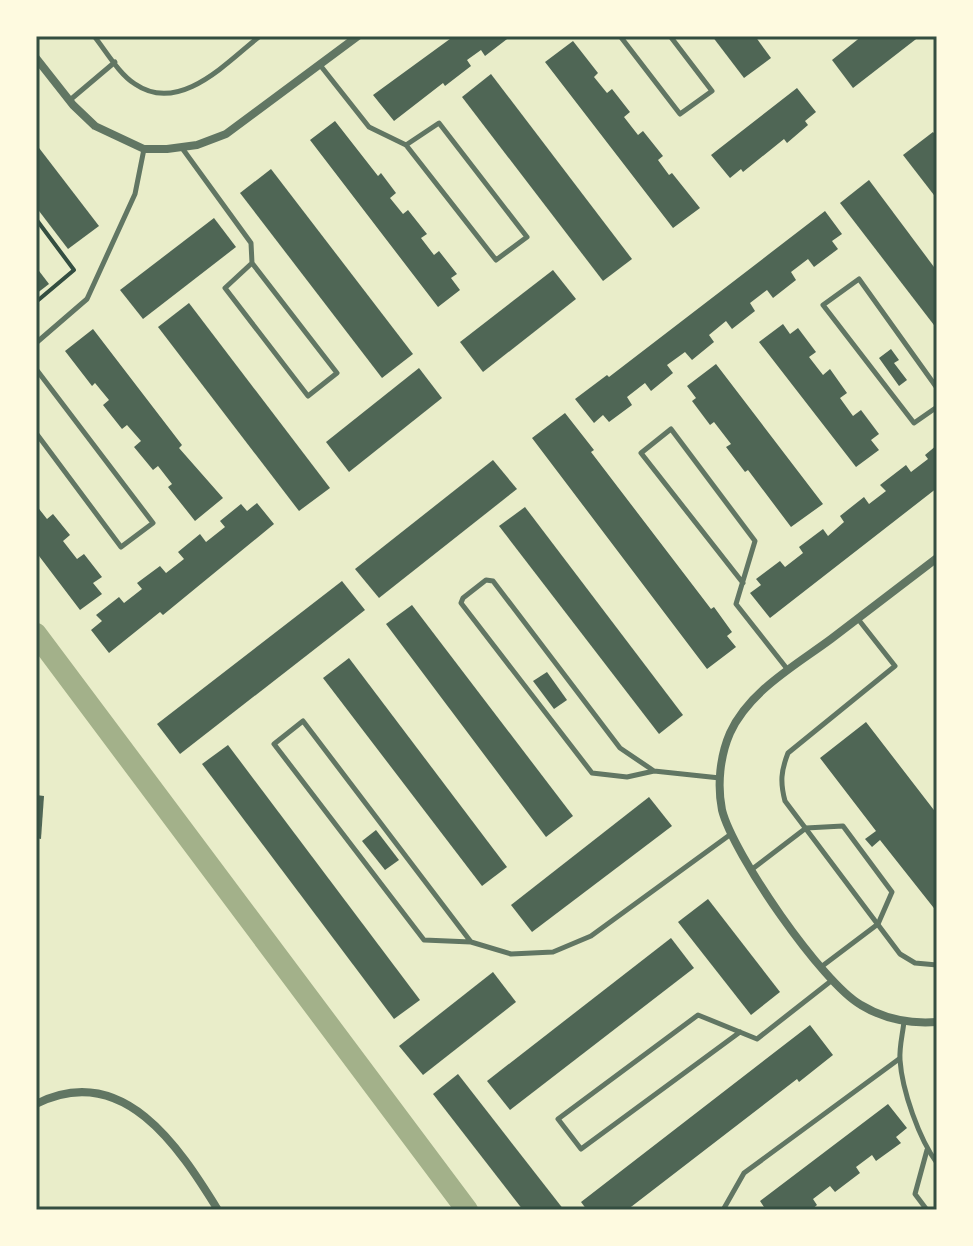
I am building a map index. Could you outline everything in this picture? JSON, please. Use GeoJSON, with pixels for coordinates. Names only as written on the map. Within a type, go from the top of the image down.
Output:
{"type":"FeatureCollection","features":[{"type":"Feature","properties":{"kind":"street"},"geometry":{"type":"LineString","coordinates":[[36,58],[69,100],[95,126],[144,149],[182,148],[226,134],[358,36]]}},
{"type":"Feature","properties":{"kind":"street"},"geometry":{"type":"LineString","coordinates":[[937,558],[757,696],[738,720],[725,747],[720,778],[722,808],[731,834],[783,918],[831,981],[859,1004],[887,1017],[937,1022]]}},
{"type":"Feature","properties":{"kind":"street"},"geometry":{"type":"LineString","coordinates":[[36,1104],[67,1092],[108,1096],[129,1106],[151,1119],[172,1142],[218,1210]]}},
{"type":"Feature","properties":{"kind":"lane"},"geometry":{"type":"LineString","coordinates":[[94,36],[133,84],[169,94],[187,90],[202,81],[260,36]]}},
{"type":"Feature","properties":{"kind":"lane"},"geometry":{"type":"LineString","coordinates":[[620,36],[680,114],[712,91],[670,36]]}},
{"type":"Feature","properties":{"kind":"lane"},"geometry":{"type":"LineString","coordinates":[[69,100],[115,62]]}},
{"type":"Feature","properties":{"kind":"lane"},"geometry":{"type":"LineString","coordinates":[[320,65],[369,127],[406,145],[496,260],[527,237],[439,123],[406,145]]}},
{"type":"Feature","properties":{"kind":"lane"},"geometry":{"type":"LineString","coordinates":[[182,148],[251,243],[252,263],[337,373],[308,396],[225,288],[252,263]]}},
{"type":"Feature","properties":{"kind":"lane"},"geometry":{"type":"LineString","coordinates":[[36,343],[87,299],[135,194],[144,149]]}},
{"type":"Feature","properties":{"kind":"lane"},"geometry":{"type":"LineString","coordinates":[[937,388],[859,279],[823,305],[914,423],[937,407]]}},
{"type":"Feature","properties":{"kind":"lane"},"geometry":{"type":"LineString","coordinates":[[36,369],[153,523],[121,547],[36,433]]}},
{"type":"Feature","properties":{"kind":"lane"},"geometry":{"type":"LineString","coordinates":[[743,583],[641,453],[671,429],[755,541],[743,583],[736,604],[788,671]]}},
{"type":"Feature","properties":{"kind":"lane"},"geometry":{"type":"LineString","coordinates":[[654,771],[620,748],[493,581],[486,580],[463,598],[461,603],[589,771],[597,775],[627,777],[654,771],[720,778]]}},
{"type":"Feature","properties":{"kind":"lane"},"geometry":{"type":"LineString","coordinates":[[858,618],[895,666],[788,753],[780,785],[785,801],[900,954],[915,963],[937,965]]}},
{"type":"Feature","properties":{"kind":"lane"},"geometry":{"type":"LineString","coordinates":[[471,942],[303,721],[274,744],[424,940],[471,942],[511,954],[553,952],[591,936],[731,834]]}},
{"type":"Feature","properties":{"kind":"lane"},"geometry":{"type":"LineString","coordinates":[[751,870],[806,828],[843,826],[892,892],[878,924],[821,967]]}},
{"type":"Feature","properties":{"kind":"lane"},"geometry":{"type":"LineString","coordinates":[[740,1032],[581,1149],[558,1119],[698,1015],[740,1032],[757,1039],[831,981]]}},
{"type":"Feature","properties":{"kind":"lane"},"geometry":{"type":"LineString","coordinates":[[904,1021],[899,1059],[907,1095],[927,1149],[937,1163]]}},
{"type":"Feature","properties":{"kind":"lane"},"geometry":{"type":"LineString","coordinates":[[723,1210],[744,1173],[899,1059]]}},
{"type":"Feature","properties":{"kind":"lane"},"geometry":{"type":"LineString","coordinates":[[927,1149],[915,1194],[927,1210]]}},
{"type":"Feature","properties":{"kind":"path"},"geometry":{"type":"LineString","coordinates":[[36,219],[74,270],[36,302]]}},
{"type":"Feature","properties":{"kind":"building"},"geometry":{"type":"Polygon","coordinates":[[[454,36],[511,36],[485,56],[481,50],[467,60],[471,66],[445,86],[443,83],[394,121],[373,95],[454,36]]]}},
{"type":"Feature","properties":{"kind":"building"},"geometry":{"type":"Polygon","coordinates":[[[712,36],[755,36],[771,58],[744,78],[712,36]]]}},
{"type":"Feature","properties":{"kind":"building"},"geometry":{"type":"Polygon","coordinates":[[[862,36],[920,36],[853,88],[832,60],[862,36]]]}},
{"type":"Feature","properties":{"kind":"building"},"geometry":{"type":"Polygon","coordinates":[[[573,41],[598,73],[594,77],[607,93],[612,89],[630,112],[624,117],[638,135],[643,131],[663,156],[658,160],[669,175],[672,173],[700,208],[673,228],[545,62],[573,41]]]}},
{"type":"Feature","properties":{"kind":"building"},"geometry":{"type":"Polygon","coordinates":[[[491,74],[632,259],[603,281],[462,97],[491,74]]]}},
{"type":"Feature","properties":{"kind":"building"},"geometry":{"type":"Polygon","coordinates":[[[797,88],[816,112],[805,121],[808,125],[787,143],[784,139],[743,172],[741,169],[730,178],[711,155],[797,88]]]}},
{"type":"Feature","properties":{"kind":"building"},"geometry":{"type":"Polygon","coordinates":[[[335,121],[378,176],[381,173],[396,193],[390,198],[403,214],[408,210],[427,234],[421,238],[434,255],[439,251],[457,274],[451,278],[460,290],[438,307],[310,140],[335,121]]]}},
{"type":"Feature","properties":{"kind":"building"},"geometry":{"type":"Polygon","coordinates":[[[933,132],[937,137],[937,199],[903,155],[933,132]]]}},
{"type":"Feature","properties":{"kind":"building"},"geometry":{"type":"Polygon","coordinates":[[[36,144],[99,226],[68,249],[36,207],[36,144]]]}},
{"type":"Feature","properties":{"kind":"building"},"geometry":{"type":"Polygon","coordinates":[[[271,169],[413,354],[382,378],[240,193],[271,169]]]}},
{"type":"Feature","properties":{"kind":"building"},"geometry":{"type":"Polygon","coordinates":[[[869,180],[937,271],[937,329],[840,203],[869,180]]]}},
{"type":"Feature","properties":{"kind":"building"},"geometry":{"type":"Polygon","coordinates":[[[825,211],[842,234],[832,241],[838,249],[814,267],[808,259],[791,272],[796,280],[773,298],[767,290],[750,303],[755,311],[732,329],[726,321],[709,335],[714,342],[692,360],[685,352],[667,365],[673,373],[651,391],[645,383],[627,397],[632,405],[609,422],[603,415],[594,423],[575,399],[607,375],[609,377],[825,211]]]}},
{"type":"Feature","properties":{"kind":"building"},"geometry":{"type":"Polygon","coordinates":[[[214,218],[236,247],[143,319],[120,290],[214,218]]]}},
{"type":"Feature","properties":{"kind":"building"},"geometry":{"type":"Polygon","coordinates":[[[36,267],[49,284],[36,294],[36,267]]]}},
{"type":"Feature","properties":{"kind":"building"},"geometry":{"type":"Polygon","coordinates":[[[553,270],[576,299],[483,372],[460,342],[553,270]]]}},
{"type":"Feature","properties":{"kind":"building"},"geometry":{"type":"Polygon","coordinates":[[[189,303],[330,488],[299,511],[158,327],[189,303]]]}},
{"type":"Feature","properties":{"kind":"building"},"geometry":{"type":"Polygon","coordinates":[[[783,324],[790,334],[798,328],[816,352],[809,357],[823,375],[830,369],[847,393],[840,398],[853,416],[861,410],[879,434],[871,440],[879,450],[856,467],[759,342],[783,324]]]}},
{"type":"Feature","properties":{"kind":"building"},"geometry":{"type":"Polygon","coordinates":[[[93,329],[182,445],[179,448],[223,498],[195,521],[168,487],[172,484],[158,466],[153,470],[134,447],[141,441],[127,425],[122,429],[103,405],[109,400],[95,383],[92,386],[65,351],[93,329]]]}},
{"type":"Feature","properties":{"kind":"building"},"geometry":{"type":"Polygon","coordinates":[[[891,349],[899,360],[894,363],[907,380],[899,386],[879,358],[891,349]]]}},
{"type":"Feature","properties":{"kind":"building"},"geometry":{"type":"Polygon","coordinates":[[[716,364],[823,504],[791,527],[748,470],[745,472],[726,447],[731,444],[714,422],[710,425],[692,401],[696,398],[687,386],[716,364]]]}},
{"type":"Feature","properties":{"kind":"building"},"geometry":{"type":"Polygon","coordinates":[[[419,368],[442,398],[349,472],[326,442],[419,368]]]}},
{"type":"Feature","properties":{"kind":"building"},"geometry":{"type":"Polygon","coordinates":[[[565,413],[594,450],[591,452],[732,632],[727,636],[736,647],[707,669],[532,438],[565,413]]]}},
{"type":"Feature","properties":{"kind":"building"},"geometry":{"type":"Polygon","coordinates":[[[937,445],[937,488],[770,618],[750,593],[761,585],[756,579],[780,561],[785,567],[803,553],[799,547],[823,529],[828,536],[844,522],[840,516],[864,497],[869,504],[886,491],[880,485],[906,465],[911,472],[928,459],[925,455],[937,445]]]}},
{"type":"Feature","properties":{"kind":"building"},"geometry":{"type":"Polygon","coordinates":[[[493,460],[517,489],[379,598],[355,569],[493,460]]]}},
{"type":"Feature","properties":{"kind":"building"},"geometry":{"type":"Polygon","coordinates":[[[257,503],[274,524],[163,615],[160,612],[109,653],[91,630],[102,621],[96,615],[119,597],[124,603],[142,589],[137,583],[160,566],[166,573],[184,559],[178,552],[200,534],[206,542],[225,527],[220,521],[241,504],[247,511],[257,503]]]}},
{"type":"Feature","properties":{"kind":"building"},"geometry":{"type":"Polygon","coordinates":[[[36,505],[47,519],[53,514],[70,535],[63,541],[77,559],[84,554],[102,577],[93,583],[102,594],[80,610],[36,552],[36,505]]]}},
{"type":"Feature","properties":{"kind":"building"},"geometry":{"type":"Polygon","coordinates":[[[525,507],[683,715],[659,734],[499,526],[525,507]]]}},
{"type":"Feature","properties":{"kind":"building"},"geometry":{"type":"Polygon","coordinates":[[[342,581],[365,610],[180,754],[157,724],[342,581]]]}},
{"type":"Feature","properties":{"kind":"building"},"geometry":{"type":"Polygon","coordinates":[[[412,605],[573,816],[546,837],[386,624],[412,605]]]}},
{"type":"Feature","properties":{"kind":"building"},"geometry":{"type":"Polygon","coordinates":[[[349,658],[507,867],[482,886],[323,678],[349,658]]]}},
{"type":"Feature","properties":{"kind":"building"},"geometry":{"type":"Polygon","coordinates":[[[547,672],[567,700],[554,709],[533,681],[547,672]]]}},
{"type":"Feature","properties":{"kind":"building"},"geometry":{"type":"Polygon","coordinates":[[[866,722],[937,814],[937,912],[880,840],[872,847],[865,839],[876,831],[820,758],[866,722]]]}},
{"type":"Feature","properties":{"kind":"building"},"geometry":{"type":"Polygon","coordinates":[[[228,745],[420,1000],[394,1019],[202,764],[228,745]]]}},
{"type":"Feature","properties":{"kind":"building"},"geometry":{"type":"Polygon","coordinates":[[[36,795],[44,796],[41,839],[36,838],[36,795]]]}},
{"type":"Feature","properties":{"kind":"building"},"geometry":{"type":"Polygon","coordinates":[[[649,797],[672,826],[532,932],[511,905],[649,797]]]}},
{"type":"Feature","properties":{"kind":"building"},"geometry":{"type":"Polygon","coordinates":[[[376,830],[399,860],[385,870],[362,841],[376,830]]]}},
{"type":"Feature","properties":{"kind":"building"},"geometry":{"type":"Polygon","coordinates":[[[708,899],[780,992],[751,1015],[678,922],[708,899]]]}},
{"type":"Feature","properties":{"kind":"building"},"geometry":{"type":"Polygon","coordinates":[[[671,938],[694,968],[510,1110],[487,1081],[671,938]]]}},
{"type":"Feature","properties":{"kind":"building"},"geometry":{"type":"Polygon","coordinates":[[[493,972],[516,1002],[423,1075],[399,1046],[493,972]]]}},
{"type":"Feature","properties":{"kind":"building"},"geometry":{"type":"Polygon","coordinates":[[[810,1025],[833,1055],[799,1082],[797,1079],[627,1210],[587,1210],[581,1202],[810,1025]]]}},
{"type":"Feature","properties":{"kind":"building"},"geometry":{"type":"Polygon","coordinates":[[[458,1074],[564,1210],[523,1210],[433,1094],[458,1074]]]}},
{"type":"Feature","properties":{"kind":"building"},"geometry":{"type":"Polygon","coordinates":[[[888,1104],[907,1128],[896,1137],[901,1143],[876,1161],[872,1155],[856,1167],[860,1173],[835,1192],[830,1186],[813,1199],[817,1205],[811,1210],[766,1210],[760,1201],[888,1104]]]}},
{"type":"Feature","properties":{"kind":"waterway"},"geometry":{"type":"LineString","coordinates":[[36,634],[467,1210]]}}]}
